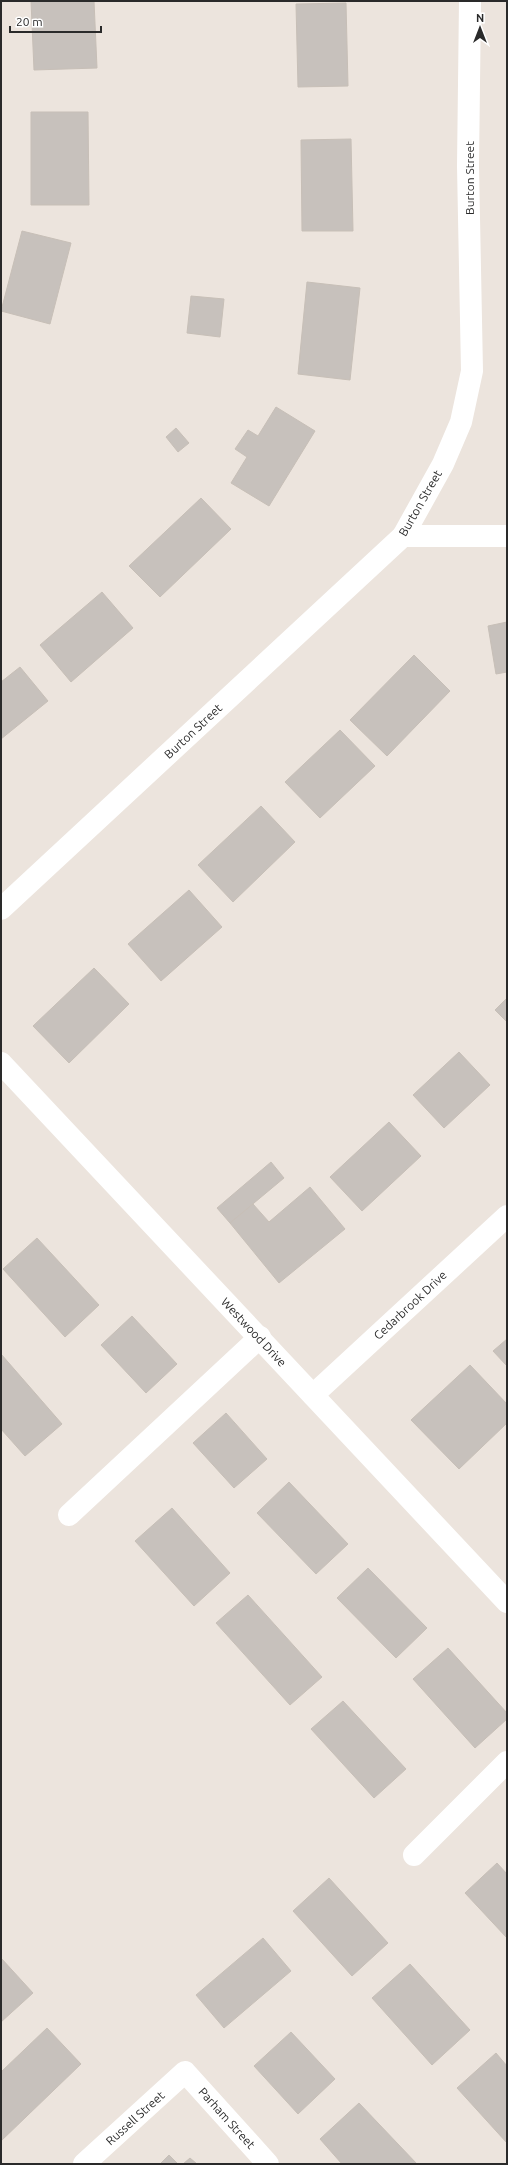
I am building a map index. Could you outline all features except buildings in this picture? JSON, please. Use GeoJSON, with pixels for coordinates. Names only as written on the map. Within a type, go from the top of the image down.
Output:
{"type":"FeatureCollection","features":[{"type":"Feature","properties":{"kind":"street","name":"Burton Street"},"geometry":{"type":"LineString","coordinates":[[1,909],[403,536],[443,464],[461,422],[472,371],[468,166],[470,1]]}},
{"type":"Feature","properties":{"kind":"street"},"geometry":{"type":"LineString","coordinates":[[403,536],[507,536]]}},
{"type":"Feature","properties":{"kind":"street","name":"Westwood Drive"},"geometry":{"type":"LineString","coordinates":[[1,1063],[260,1337],[507,1602]]}},
{"type":"Feature","properties":{"kind":"street","name":"Cedarbrook Drive"},"geometry":{"type":"LineString","coordinates":[[313,1395],[507,1216]]}},
{"type":"Feature","properties":{"kind":"street"},"geometry":{"type":"LineString","coordinates":[[69,1516],[260,1337]]}},
{"type":"Feature","properties":{"kind":"street"},"geometry":{"type":"LineString","coordinates":[[414,1855],[507,1762]]}},
{"type":"Feature","properties":{"kind":"street","name":"Russell Street"},"geometry":{"type":"LineString","coordinates":[[84,2164],[185,2072]]}},
{"type":"Feature","properties":{"kind":"street","name":"Parham Street"},"geometry":{"type":"LineString","coordinates":[[185,2072],[268,2164]]}}]}
